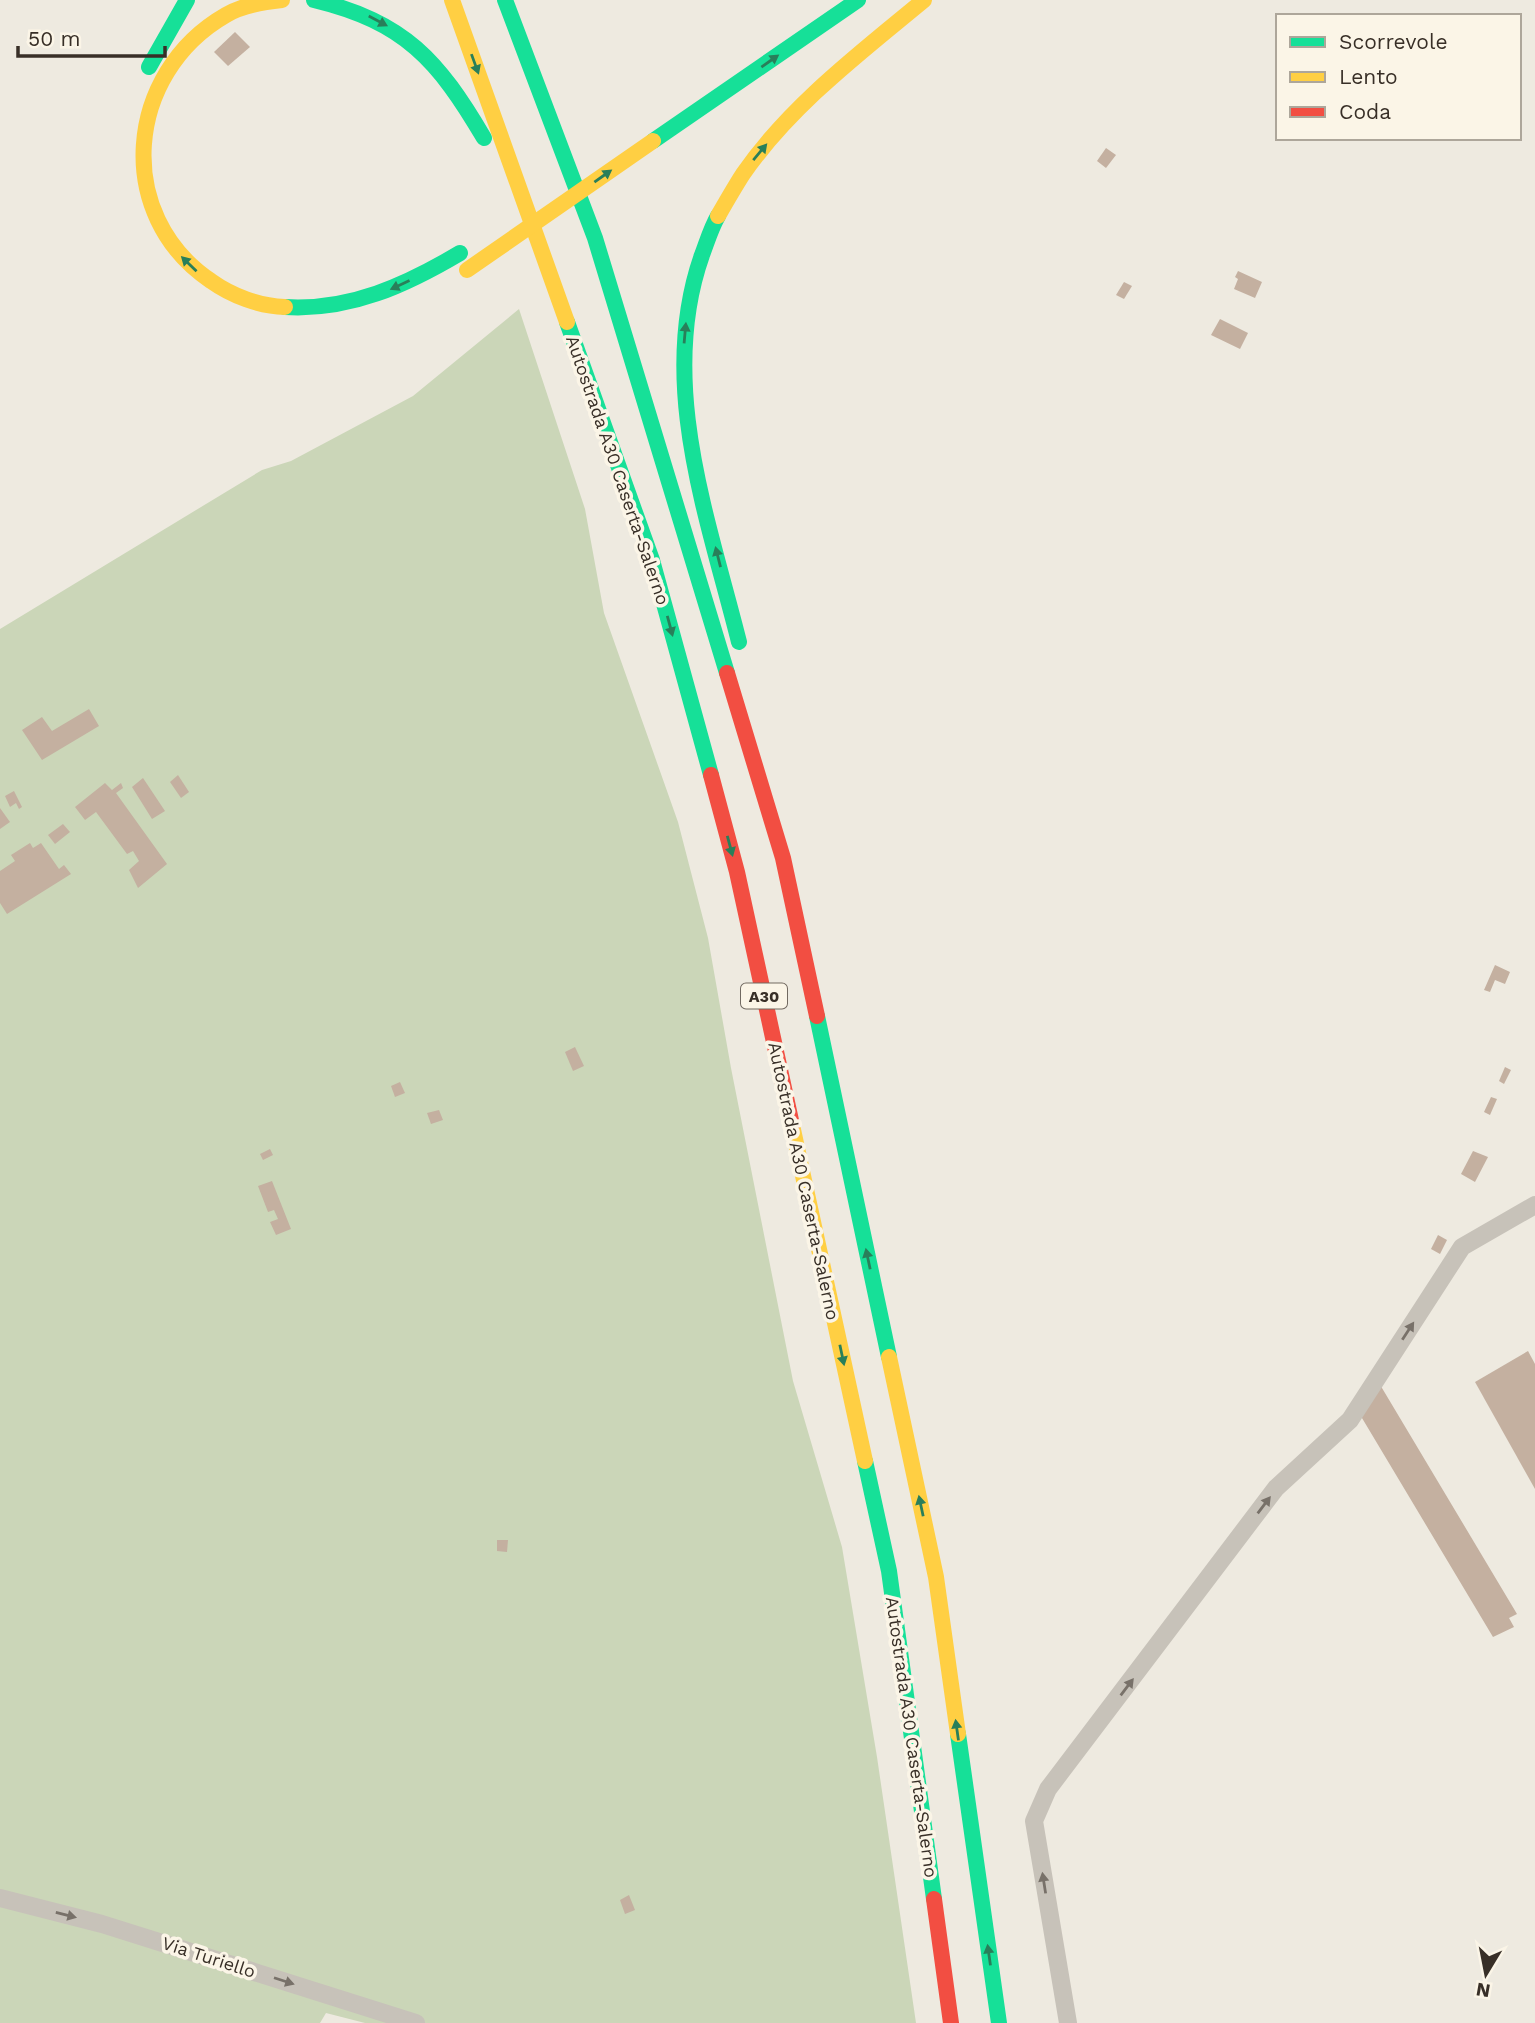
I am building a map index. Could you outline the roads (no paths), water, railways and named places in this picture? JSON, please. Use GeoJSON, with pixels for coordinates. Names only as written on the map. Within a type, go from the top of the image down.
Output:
{"type":"FeatureCollection","features":[{"type":"Feature","properties":{"kind":"highway"},"geometry":{"type":"LineString","coordinates":[[141,84],[187,0]]}},
{"type":"Feature","properties":{"kind":"highway"},"geometry":{"type":"LineString","coordinates":[[282,0],[262,3],[227,15],[196,36],[176,56],[161,80],[149,109],[144,137],[143,168],[147,195],[157,222],[171,244],[186,262],[208,281],[250,302],[279,309],[337,306],[366,299],[397,287],[466,250]]}},
{"type":"Feature","properties":{"kind":"highway"},"geometry":{"type":"LineString","coordinates":[[314,0],[341,5],[379,20],[413,43],[440,70],[464,101],[505,186],[602,455],[652,559]]}},
{"type":"Feature","properties":{"kind":"highway","name":"Autostrada A30 Caserta-Salerno"},"geometry":{"type":"LineString","coordinates":[[452,0],[652,559],[737,872],[890,1571],[951,2023]]}},
{"type":"Feature","properties":{"kind":"highway","name":"A30"},"geometry":{"type":"LineString","coordinates":[[505,0],[596,237],[783,858],[936,1577],[999,2023]]}},
{"type":"Feature","properties":{"kind":"highway"},"geometry":{"type":"LineString","coordinates":[[462,273],[858,0]]}},
{"type":"Feature","properties":{"kind":"highway"},"geometry":{"type":"LineString","coordinates":[[742,656],[702,493],[687,417],[684,346],[692,282],[720,208],[758,154],[827,81],[924,0]]}},
{"type":"Feature","properties":{"kind":"highway"},"geometry":{"type":"LineString","coordinates":[[559,185],[581,170]]}},
{"type":"Feature","properties":{"kind":"highway"},"geometry":{"type":"LineString","coordinates":[[515,215],[537,200]]}},
{"type":"Feature","properties":{"kind":"highway"},"geometry":{"type":"LineString","coordinates":[[749,693],[756,769]]}},
{"type":"Feature","properties":{"kind":"street"},"geometry":{"type":"LineString","coordinates":[[1069,2023],[1034,1821],[1048,1788],[1276,1488],[1350,1420],[1462,1247],[1535,1205]]}},
{"type":"Feature","properties":{"kind":"street","name":"Via Turiello"},"geometry":{"type":"LineString","coordinates":[[0,1898],[102,1924],[416,2023]]}}]}
